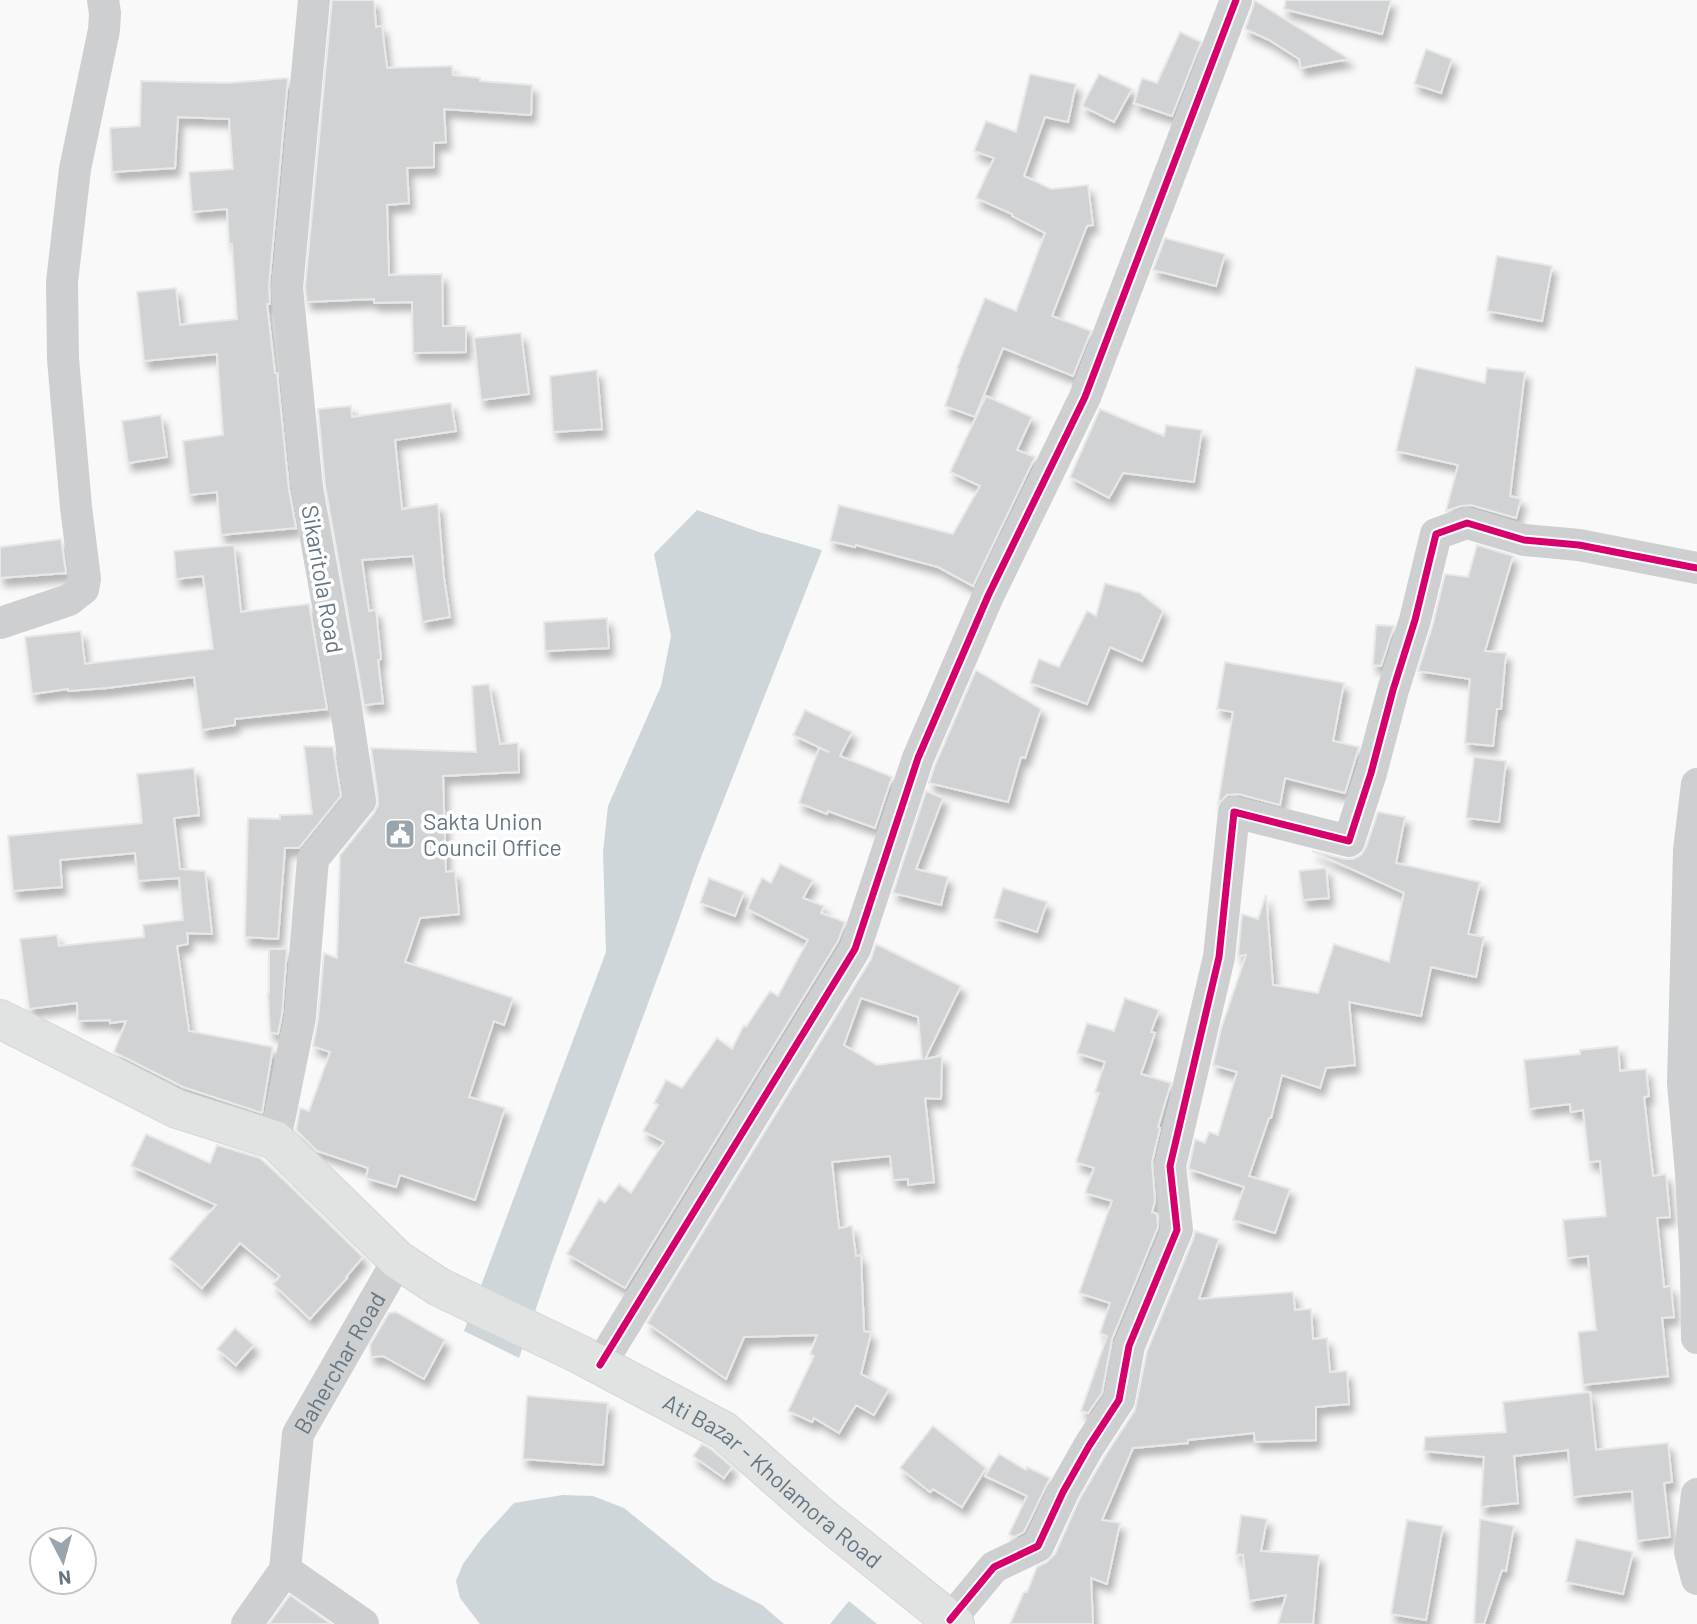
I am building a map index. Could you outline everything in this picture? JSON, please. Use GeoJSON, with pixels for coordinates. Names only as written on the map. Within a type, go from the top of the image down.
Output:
{"type":"FeatureCollection","features":[{"type":"Feature","properties":{"kind":"main road"},"geometry":{"type":"LineString","coordinates":[[0,1019],[177,1109],[275,1140],[398,1260]]}},
{"type":"Feature","properties":{"kind":"main road","name":"Ati Bazar - Kholamora Road"},"geometry":{"type":"LineString","coordinates":[[398,1260],[439,1287],[589,1360],[724,1431],[817,1513],[952,1622]]}},
{"type":"Feature","properties":{"kind":"street"},"geometry":{"type":"LineString","coordinates":[[0,623],[69,600],[83,589],[85,579],[62,359],[62,282],[75,169],[104,30],[103,0]]}},
{"type":"Feature","properties":{"kind":"street","name":"Sikaritola Road"},"geometry":{"type":"LineString","coordinates":[[275,1140],[300,1017],[313,859],[360,801],[307,488],[286,288],[314,0]]}},
{"type":"Feature","properties":{"kind":"street"},"geometry":{"type":"LineString","coordinates":[[589,1360],[855,949],[918,758],[988,596],[1084,397],[1236,0]]}},
{"type":"Feature","properties":{"kind":"street"},"geometry":{"type":"LineString","coordinates":[[952,1622],[995,1567],[1038,1546],[1063,1492],[1119,1400],[1129,1346],[1177,1230],[1170,1166],[1219,957],[1234,812],[1349,841],[1415,620],[1436,534],[1467,523],[1524,540],[1579,545],[1697,568]]}},
{"type":"Feature","properties":{"kind":"street"},"geometry":{"type":"LineString","coordinates":[[1697,784],[1683,1083],[1691,1173],[1697,1338]]}},
{"type":"Feature","properties":{"kind":"street","name":"Baherchar Road"},"geometry":{"type":"LineString","coordinates":[[247,1624],[285,1570],[298,1434],[398,1260]]}},
{"type":"Feature","properties":{"kind":"street"},"geometry":{"type":"LineString","coordinates":[[1697,1494],[1690,1552],[1697,1578]]}},
{"type":"Feature","properties":{"kind":"street"},"geometry":{"type":"LineString","coordinates":[[285,1570],[363,1624]]}},
{"type":"Feature","properties":{"kind":"shaded area"},"geometry":{"type":"Polygon","coordinates":[[[697,510],[822,550],[698,865],[519,1358],[464,1331],[606,952],[603,852],[608,806],[661,686],[671,636],[654,554],[697,510]]]}},
{"type":"Feature","properties":{"kind":"shaded area"},"geometry":{"type":"Polygon","coordinates":[[[563,1495],[593,1496],[624,1508],[713,1580],[762,1605],[784,1624],[480,1624],[460,1598],[456,1581],[463,1564],[482,1538],[514,1503],[563,1495]]]}},
{"type":"Feature","properties":{"kind":"shaded area"},"geometry":{"type":"Polygon","coordinates":[[[849,1601],[877,1624],[830,1624],[849,1601]]]}},
{"type":"Feature","properties":{"kind":"building"},"geometry":{"type":"Polygon","coordinates":[[[332,0],[374,0],[376,27],[382,26],[387,68],[452,66],[453,75],[480,78],[480,81],[532,85],[531,115],[444,109],[446,142],[434,143],[434,167],[407,168],[409,203],[387,205],[389,275],[442,274],[443,326],[466,326],[466,352],[413,353],[412,302],[374,303],[374,299],[307,302],[305,288],[332,0]]]}},
{"type":"Feature","properties":{"kind":"building"},"geometry":{"type":"Polygon","coordinates":[[[1254,0],[1349,59],[1301,68],[1299,59],[1245,29],[1254,0]]]}},
{"type":"Feature","properties":{"kind":"building"},"geometry":{"type":"Polygon","coordinates":[[[1286,0],[1391,0],[1382,34],[1284,9],[1286,0]]]}},
{"type":"Feature","properties":{"kind":"building"},"geometry":{"type":"Polygon","coordinates":[[[1180,32],[1201,42],[1172,116],[1134,103],[1142,78],[1157,83],[1180,32]]]}},
{"type":"Feature","properties":{"kind":"building"},"geometry":{"type":"Polygon","coordinates":[[[1426,49],[1452,59],[1441,93],[1414,84],[1426,49]]]}},
{"type":"Feature","properties":{"kind":"building"},"geometry":{"type":"Polygon","coordinates":[[[1030,74],[1076,84],[1068,122],[1045,117],[1024,176],[1051,189],[1088,185],[1093,225],[1087,226],[1052,316],[1091,331],[1073,376],[1003,348],[975,417],[945,406],[957,368],[985,298],[1016,311],[1045,233],[976,198],[994,158],[974,151],[986,121],[1016,132],[1030,74]]]}},
{"type":"Feature","properties":{"kind":"building"},"geometry":{"type":"Polygon","coordinates":[[[1099,74],[1132,89],[1114,122],[1082,106],[1099,74]]]}},
{"type":"Feature","properties":{"kind":"building"},"geometry":{"type":"Polygon","coordinates":[[[288,78],[269,286],[270,304],[267,304],[296,528],[221,535],[217,492],[189,495],[183,441],[223,435],[217,354],[144,361],[137,292],[176,288],[180,325],[237,319],[227,209],[192,212],[189,172],[233,169],[229,119],[178,117],[175,168],[112,172],[110,128],[140,126],[141,81],[228,83],[288,78]]]}},
{"type":"Feature","properties":{"kind":"building"},"geometry":{"type":"Polygon","coordinates":[[[1165,238],[1225,254],[1216,286],[1153,270],[1165,238]]]}},
{"type":"Feature","properties":{"kind":"building"},"geometry":{"type":"Polygon","coordinates":[[[1497,256],[1552,266],[1542,321],[1487,311],[1497,256]]]}},
{"type":"Feature","properties":{"kind":"building"},"geometry":{"type":"Polygon","coordinates":[[[521,333],[529,394],[481,400],[474,338],[521,333]]]}},
{"type":"Feature","properties":{"kind":"building"},"geometry":{"type":"Polygon","coordinates":[[[1416,367],[1485,383],[1487,368],[1525,372],[1510,496],[1521,499],[1516,518],[1471,505],[1446,511],[1458,465],[1396,451],[1416,367]]]}},
{"type":"Feature","properties":{"kind":"building"},"geometry":{"type":"Polygon","coordinates":[[[597,370],[602,429],[553,432],[550,376],[597,370]]]}},
{"type":"Feature","properties":{"kind":"building"},"geometry":{"type":"Polygon","coordinates":[[[986,396],[1032,417],[1017,450],[1035,457],[973,586],[938,567],[856,545],[855,547],[830,541],[839,505],[953,534],[980,486],[950,472],[986,396]]]}},
{"type":"Feature","properties":{"kind":"building"},"geometry":{"type":"Polygon","coordinates":[[[451,403],[456,431],[395,440],[402,509],[438,504],[450,617],[422,622],[413,556],[362,560],[369,611],[376,610],[383,703],[364,705],[325,485],[318,409],[351,406],[352,417],[451,403]]]}},
{"type":"Feature","properties":{"kind":"building"},"geometry":{"type":"Polygon","coordinates":[[[1100,409],[1164,436],[1166,425],[1202,430],[1194,482],[1123,473],[1109,498],[1070,477],[1100,409]]]}},
{"type":"Feature","properties":{"kind":"building"},"geometry":{"type":"Polygon","coordinates":[[[161,415],[167,457],[128,463],[122,421],[161,415]]]}},
{"type":"Feature","properties":{"kind":"building"},"geometry":{"type":"Polygon","coordinates":[[[61,539],[66,573],[0,578],[0,547],[61,539]]]}},
{"type":"Feature","properties":{"kind":"building"},"geometry":{"type":"Polygon","coordinates":[[[234,545],[241,612],[309,604],[327,709],[235,719],[235,725],[202,730],[194,677],[32,694],[25,637],[81,631],[85,664],[213,649],[203,576],[176,579],[174,551],[234,545]]]}},
{"type":"Feature","properties":{"kind":"building"},"geometry":{"type":"Polygon","coordinates":[[[1477,545],[1513,556],[1485,651],[1506,653],[1501,709],[1497,709],[1493,746],[1465,743],[1470,679],[1418,671],[1445,574],[1468,577],[1477,545]]]}},
{"type":"Feature","properties":{"kind":"building"},"geometry":{"type":"Polygon","coordinates":[[[1105,583],[1140,593],[1163,611],[1142,661],[1110,647],[1087,704],[1030,683],[1039,659],[1059,667],[1087,611],[1096,616],[1105,583]]]}},
{"type":"Feature","properties":{"kind":"building"},"geometry":{"type":"Polygon","coordinates":[[[607,618],[609,648],[545,651],[544,622],[607,618]]]}},
{"type":"Feature","properties":{"kind":"building"},"geometry":{"type":"Polygon","coordinates":[[[1376,625],[1394,626],[1381,666],[1373,665],[1376,625]]]}},
{"type":"Feature","properties":{"kind":"building"},"geometry":{"type":"Polygon","coordinates":[[[1225,662],[1344,683],[1333,741],[1359,747],[1345,793],[1285,778],[1280,805],[1238,794],[1227,795],[1218,804],[1233,712],[1217,709],[1225,662]]]}},
{"type":"Feature","properties":{"kind":"building"},"geometry":{"type":"Polygon","coordinates":[[[976,670],[1041,709],[1025,758],[1021,757],[1008,802],[929,783],[976,670]]]}},
{"type":"Feature","properties":{"kind":"building"},"geometry":{"type":"Polygon","coordinates":[[[489,684],[500,744],[518,743],[519,772],[443,776],[446,872],[455,871],[459,914],[420,918],[405,962],[513,998],[504,1025],[494,1021],[469,1097],[505,1108],[475,1200],[400,1175],[396,1187],[366,1178],[368,1168],[317,1151],[296,1130],[300,1108],[309,1111],[330,1052],[313,1046],[324,953],[337,958],[340,855],[378,805],[371,748],[476,752],[472,686],[489,684]]]}},
{"type":"Feature","properties":{"kind":"building"},"geometry":{"type":"Polygon","coordinates":[[[805,710],[852,732],[840,756],[892,777],[875,828],[799,803],[819,748],[829,752],[793,735],[805,710]]]}},
{"type":"Feature","properties":{"kind":"building"},"geometry":{"type":"Polygon","coordinates":[[[304,746],[333,747],[341,796],[299,848],[285,848],[278,939],[245,937],[248,818],[280,819],[280,815],[312,814],[304,746]]]}},
{"type":"Feature","properties":{"kind":"building"},"geometry":{"type":"Polygon","coordinates":[[[1474,757],[1506,761],[1499,822],[1466,818],[1474,757]]]}},
{"type":"Feature","properties":{"kind":"building"},"geometry":{"type":"Polygon","coordinates":[[[194,768],[199,815],[174,818],[180,869],[205,871],[212,934],[187,933],[188,944],[177,946],[189,1031],[273,1047],[262,1113],[183,1087],[114,1052],[126,1021],[78,1021],[77,1003],[29,1009],[20,939],[57,935],[59,946],[144,937],[143,925],[183,920],[179,878],[138,881],[135,853],[60,860],[62,887],[13,891],[8,836],[142,823],[137,774],[194,768]]]}},
{"type":"Feature","properties":{"kind":"building"},"geometry":{"type":"Polygon","coordinates":[[[926,791],[943,798],[916,869],[948,877],[941,905],[893,893],[926,791]]]}},
{"type":"Feature","properties":{"kind":"building"},"geometry":{"type":"Polygon","coordinates":[[[1378,812],[1405,817],[1396,863],[1480,882],[1468,934],[1484,937],[1476,977],[1431,967],[1421,1016],[1349,1002],[1355,1065],[1326,1068],[1320,1088],[1282,1075],[1271,1118],[1249,1176],[1290,1189],[1275,1233],[1233,1220],[1244,1187],[1189,1169],[1195,1139],[1205,1143],[1209,1132],[1218,1135],[1237,1072],[1213,1065],[1221,1029],[1246,955],[1238,956],[1242,914],[1258,919],[1266,895],[1273,985],[1318,993],[1334,944],[1389,962],[1404,893],[1312,851],[1345,859],[1361,855],[1378,812]]]}},
{"type":"Feature","properties":{"kind":"building"},"geometry":{"type":"Polygon","coordinates":[[[780,864],[813,880],[803,898],[824,906],[821,913],[845,922],[838,941],[625,1288],[567,1254],[599,1199],[605,1203],[619,1184],[631,1193],[664,1142],[643,1131],[658,1105],[654,1103],[666,1080],[682,1088],[717,1038],[732,1049],[744,1025],[746,1027],[770,991],[778,996],[808,940],[747,909],[762,878],[771,883],[780,864]]]}},
{"type":"Feature","properties":{"kind":"building"},"geometry":{"type":"Polygon","coordinates":[[[1326,868],[1329,898],[1303,900],[1299,871],[1326,868]]]}},
{"type":"Feature","properties":{"kind":"building"},"geometry":{"type":"Polygon","coordinates":[[[709,878],[744,892],[735,916],[700,903],[709,878]]]}},
{"type":"Feature","properties":{"kind":"building"},"geometry":{"type":"Polygon","coordinates":[[[1003,888],[1047,902],[1037,932],[994,918],[1003,888]]]}},
{"type":"Feature","properties":{"kind":"building"},"geometry":{"type":"Polygon","coordinates":[[[876,944],[961,986],[925,1059],[942,1056],[941,1099],[925,1098],[934,1182],[908,1185],[908,1179],[893,1180],[890,1156],[832,1162],[839,1228],[852,1226],[856,1256],[861,1255],[864,1331],[871,1333],[861,1374],[889,1389],[874,1415],[856,1405],[839,1433],[814,1418],[812,1422],[788,1411],[814,1356],[810,1354],[817,1335],[744,1337],[726,1379],[647,1323],[871,959],[876,944]],[[861,998],[844,1045],[877,1065],[922,1059],[918,1017],[861,998]]]}},
{"type":"Feature","properties":{"kind":"building"},"geometry":{"type":"Polygon","coordinates":[[[269,949],[287,949],[278,1034],[270,1032],[269,949]]]}},
{"type":"Feature","properties":{"kind":"building"},"geometry":{"type":"Polygon","coordinates":[[[1125,998],[1159,1010],[1151,1032],[1155,1033],[1141,1074],[1171,1083],[1158,1127],[1160,1128],[1152,1162],[1155,1201],[1152,1212],[1157,1214],[1158,1227],[1112,1339],[1102,1393],[1088,1413],[1081,1411],[1107,1336],[1100,1333],[1110,1303],[1079,1293],[1112,1201],[1085,1193],[1094,1168],[1076,1162],[1099,1093],[1095,1092],[1105,1062],[1077,1053],[1087,1023],[1114,1031],[1125,998]]]}},
{"type":"Feature","properties":{"kind":"building"},"geometry":{"type":"Polygon","coordinates":[[[1618,1046],[1620,1071],[1646,1069],[1649,1096],[1644,1097],[1653,1176],[1666,1174],[1670,1217],[1657,1218],[1664,1287],[1671,1286],[1674,1317],[1662,1318],[1668,1376],[1583,1385],[1578,1332],[1596,1330],[1588,1256],[1567,1258],[1563,1220],[1606,1216],[1600,1161],[1589,1162],[1583,1110],[1571,1112],[1570,1104],[1529,1109],[1524,1060],[1580,1054],[1580,1050],[1618,1046]]]}},
{"type":"Feature","properties":{"kind":"building"},"geometry":{"type":"Polygon","coordinates":[[[146,1134],[210,1163],[217,1145],[260,1158],[363,1257],[310,1319],[273,1284],[280,1276],[240,1243],[202,1288],[169,1259],[216,1205],[131,1166],[146,1134]]]}},
{"type":"Feature","properties":{"kind":"building"},"geometry":{"type":"Polygon","coordinates":[[[1195,1231],[1219,1239],[1199,1299],[1293,1292],[1295,1310],[1311,1309],[1313,1339],[1327,1338],[1330,1372],[1347,1371],[1349,1404],[1316,1407],[1316,1440],[1255,1442],[1254,1433],[1133,1448],[1102,1520],[1120,1523],[1107,1584],[1091,1578],[1093,1624],[1010,1624],[1037,1567],[1055,1554],[1079,1500],[1135,1410],[1147,1351],[1195,1231]]]}},
{"type":"Feature","properties":{"kind":"building"},"geometry":{"type":"Polygon","coordinates":[[[396,1312],[445,1340],[424,1379],[383,1356],[371,1357],[370,1345],[389,1313],[396,1312]]]}},
{"type":"Feature","properties":{"kind":"building"},"geometry":{"type":"Polygon","coordinates":[[[235,1328],[254,1345],[236,1365],[217,1349],[235,1328]]]}},
{"type":"Feature","properties":{"kind":"building"},"geometry":{"type":"Polygon","coordinates":[[[1590,1392],[1596,1450],[1668,1443],[1672,1482],[1664,1483],[1670,1537],[1637,1541],[1632,1491],[1573,1497],[1568,1450],[1514,1456],[1518,1503],[1481,1507],[1484,1457],[1424,1451],[1425,1437],[1506,1432],[1503,1402],[1590,1392]]]}},
{"type":"Feature","properties":{"kind":"building"},"geometry":{"type":"Polygon","coordinates":[[[527,1396],[608,1403],[603,1465],[523,1459],[527,1396]]]}},
{"type":"Feature","properties":{"kind":"building"},"geometry":{"type":"Polygon","coordinates":[[[933,1426],[986,1468],[962,1507],[933,1489],[930,1492],[900,1468],[933,1426]]]}},
{"type":"Feature","properties":{"kind":"building"},"geometry":{"type":"Polygon","coordinates":[[[702,1444],[732,1467],[724,1478],[693,1456],[702,1444]]]}},
{"type":"Feature","properties":{"kind":"building"},"geometry":{"type":"Polygon","coordinates":[[[999,1454],[1026,1470],[1027,1467],[1050,1478],[1024,1532],[1014,1537],[1009,1534],[1027,1496],[985,1476],[999,1454]]]}},
{"type":"Feature","properties":{"kind":"building"},"geometry":{"type":"Polygon","coordinates":[[[1241,1515],[1267,1519],[1261,1551],[1319,1555],[1313,1624],[1278,1624],[1286,1595],[1249,1601],[1243,1555],[1236,1554],[1241,1515]]]}},
{"type":"Feature","properties":{"kind":"building"},"geometry":{"type":"Polygon","coordinates":[[[1480,1519],[1514,1526],[1506,1571],[1502,1570],[1484,1624],[1474,1624],[1480,1519]]]}},
{"type":"Feature","properties":{"kind":"building"},"geometry":{"type":"Polygon","coordinates":[[[1407,1520],[1443,1526],[1426,1620],[1391,1614],[1407,1520]]]}},
{"type":"Feature","properties":{"kind":"building"},"geometry":{"type":"Polygon","coordinates":[[[1576,1539],[1633,1552],[1623,1594],[1566,1582],[1576,1539]]]}},
{"type":"Feature","properties":{"kind":"building"},"geometry":{"type":"Polygon","coordinates":[[[290,1595],[331,1624],[269,1624],[290,1595]]]}},
{"type":"Feature","properties":{"kind":"cycle path"},"geometry":{"type":"LineString","coordinates":[[600,1365],[855,949],[918,758],[988,596],[1085,397],[1236,0]]}},
{"type":"Feature","properties":{"kind":"cycle path"},"geometry":{"type":"LineString","coordinates":[[950,1620],[994,1567],[1038,1546],[1063,1492],[1119,1400],[1129,1346],[1177,1230],[1170,1166],[1219,957],[1234,812],[1349,841],[1415,620],[1436,534],[1467,523],[1524,540],[1579,545],[1697,568]]}},
{"type":"Feature","properties":{"kind":"place","name":"Sakta Union Council Office"},"geometry":{"type":"Point","coordinates":[400,834]}}]}
